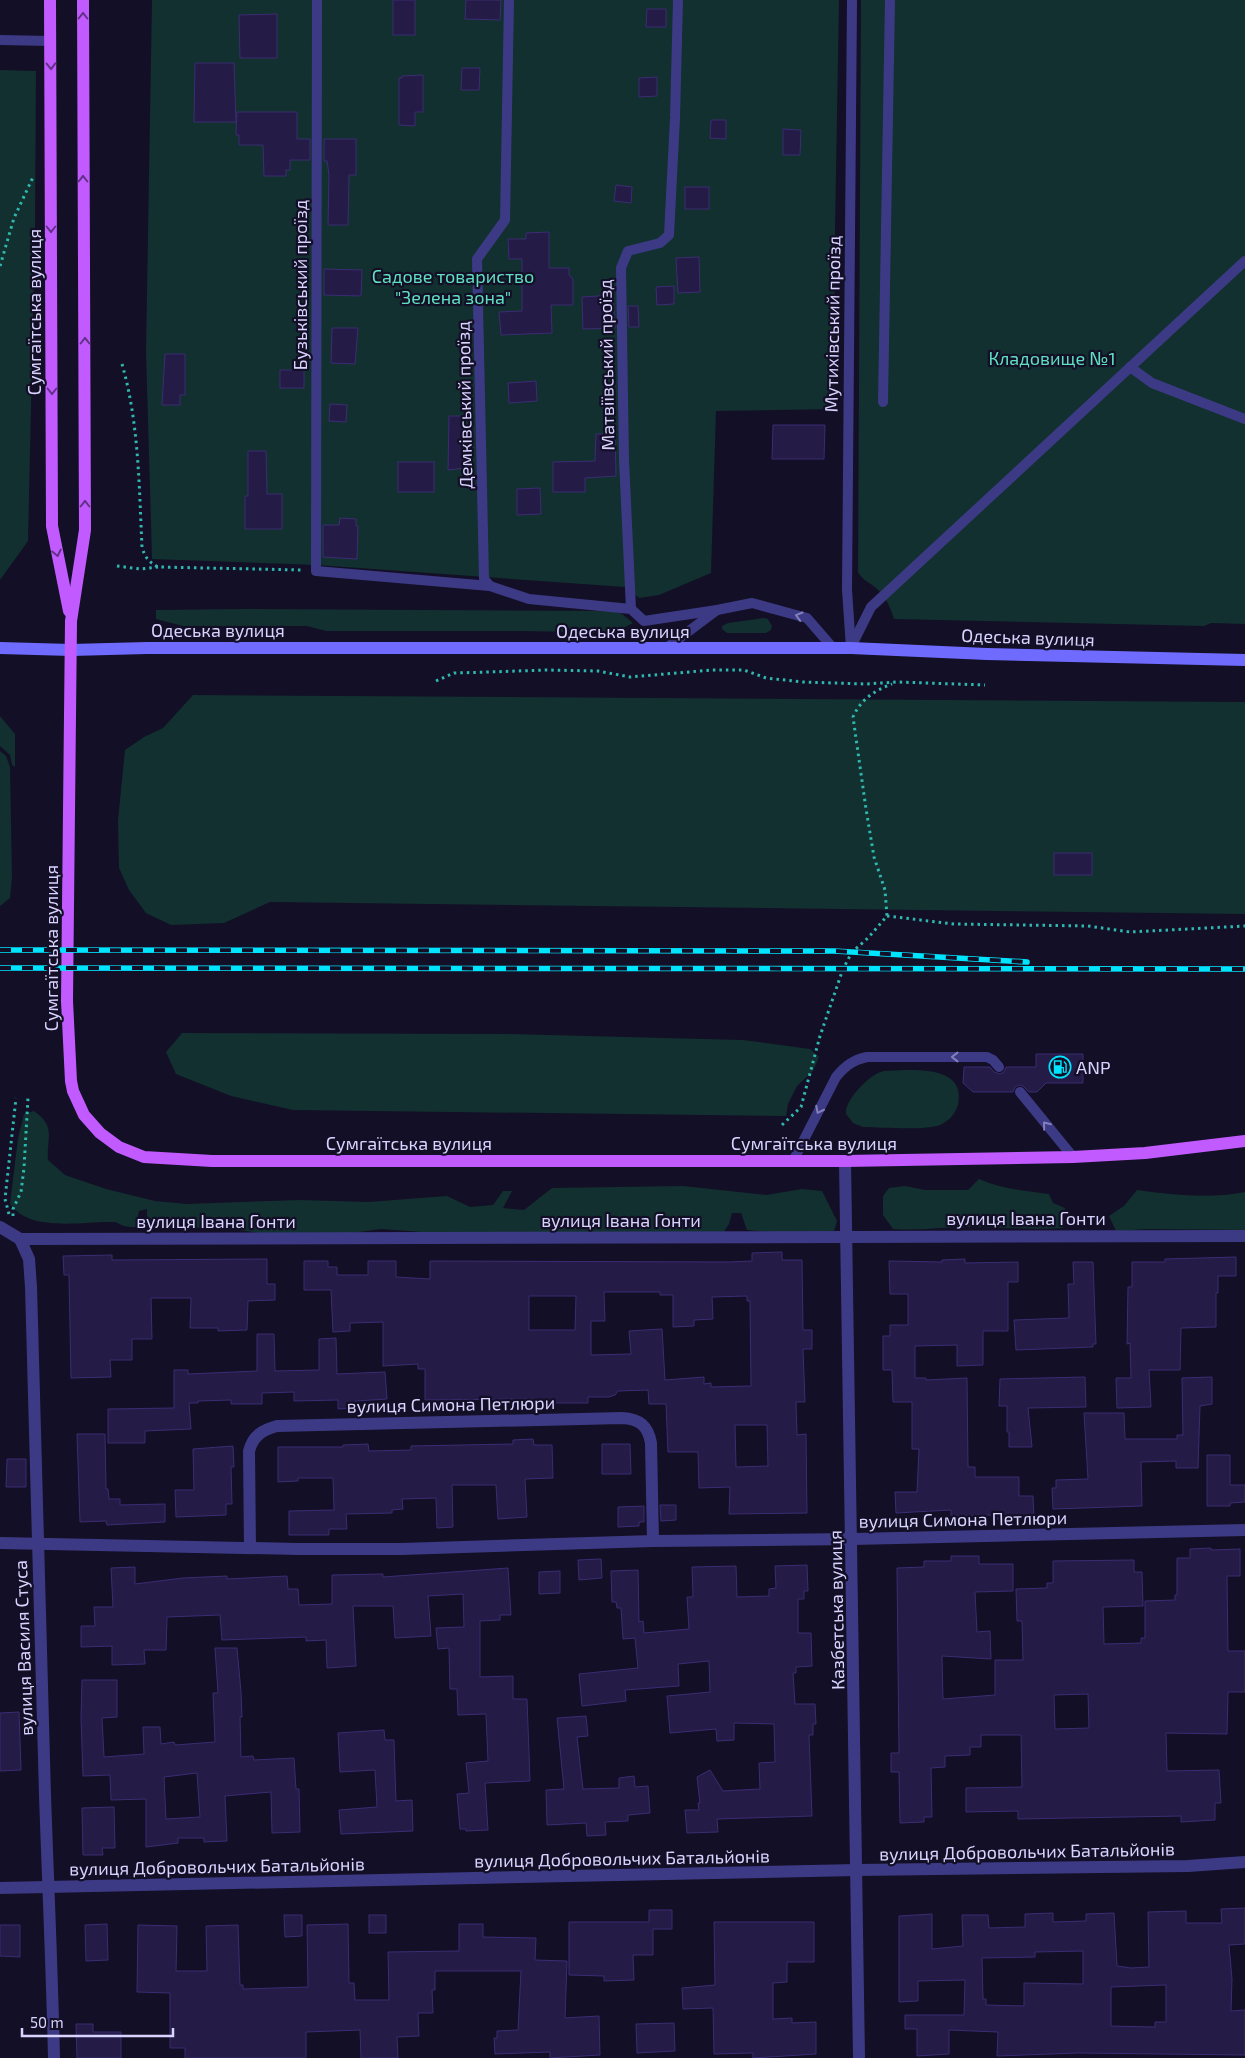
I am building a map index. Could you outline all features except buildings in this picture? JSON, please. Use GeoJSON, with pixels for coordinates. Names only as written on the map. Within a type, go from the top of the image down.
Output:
{"type":"FeatureCollection","features":[{"type":"Feature","properties":{"kind":"main road","name":"Сумгаїтська вулиця"},"geometry":{"type":"LineString","coordinates":[[50,0],[52,526],[72,621]]}},
{"type":"Feature","properties":{"kind":"main road","name":"Сумгаїтська вулиця"},"geometry":{"type":"LineString","coordinates":[[83,0],[86,530],[72,621],[67,1001],[73,1091],[91,1124],[110,1141],[144,1157],[212,1162],[846,1161],[1072,1157],[1145,1153],[1245,1141]]}},
{"type":"Feature","properties":{"kind":"main road","name":"Одеська вулиця"},"geometry":{"type":"LineString","coordinates":[[0,648],[71,650],[147,648],[851,648],[987,654],[1245,660]]}},
{"type":"Feature","properties":{"kind":"street","name":"Казбетська вулиця"},"geometry":{"type":"LineString","coordinates":[[846,1161],[853,1539],[859,2058]]}},
{"type":"Feature","properties":{"kind":"street"},"geometry":{"type":"LineString","coordinates":[[0,1227],[20,1239]]}},
{"type":"Feature","properties":{"kind":"street","name":"вулиця Івана Гонти"},"geometry":{"type":"LineString","coordinates":[[20,1239],[1245,1236]]}},
{"type":"Feature","properties":{"kind":"street","name":"вулиця Василя Стуса"},"geometry":{"type":"LineString","coordinates":[[20,1239],[29,1259],[31,1272],[37,1543],[54,2058]]}},
{"type":"Feature","properties":{"kind":"street","name":"вулиця Симона Петлюри"},"geometry":{"type":"LineString","coordinates":[[250,1548],[249,1451],[252,1442],[258,1434],[268,1428],[277,1426],[622,1418],[634,1419],[644,1424],[649,1433],[651,1443],[653,1541]]}},
{"type":"Feature","properties":{"kind":"street","name":"вулиця Симона Петлюри"},"geometry":{"type":"LineString","coordinates":[[0,1543],[402,1549],[653,1541],[853,1539],[1245,1530]]}},
{"type":"Feature","properties":{"kind":"street","name":"вулиця Добровольчих Батальйонів"},"geometry":{"type":"LineString","coordinates":[[0,1888],[857,1870],[1188,1866],[1245,1862]]}},
{"type":"Feature","properties":{"kind":"lane","name":"Бузьківський проїзд"},"geometry":{"type":"LineString","coordinates":[[316,571],[317,0]]}},
{"type":"Feature","properties":{"kind":"lane","name":"Демківський проїзд"},"geometry":{"type":"LineString","coordinates":[[487,583],[477,258],[505,220],[509,0]]}},
{"type":"Feature","properties":{"kind":"lane","name":"Матвіївський проїзд"},"geometry":{"type":"LineString","coordinates":[[631,609],[624,460],[621,268],[628,251],[660,243],[669,235],[678,0]]}},
{"type":"Feature","properties":{"kind":"lane","name":"Мутихівський проїзд"},"geometry":{"type":"LineString","coordinates":[[851,648],[847,580],[852,0]]}},
{"type":"Feature","properties":{"kind":"lane"},"geometry":{"type":"LineString","coordinates":[[883,402],[890,0]]}},
{"type":"Feature","properties":{"kind":"lane"},"geometry":{"type":"LineString","coordinates":[[0,40],[50,41]]}},
{"type":"Feature","properties":{"kind":"lane"},"geometry":{"type":"LineString","coordinates":[[851,648],[871,608],[1245,261]]}},
{"type":"Feature","properties":{"kind":"lane"},"geometry":{"type":"LineString","coordinates":[[1130,367],[1152,383],[1245,419]]}},
{"type":"Feature","properties":{"kind":"lane"},"geometry":{"type":"LineString","coordinates":[[316,571],[487,583],[529,599],[631,609],[644,621],[752,603],[807,618],[833,648]]}},
{"type":"Feature","properties":{"kind":"lane"},"geometry":{"type":"LineString","coordinates":[[665,648],[717,610]]}},
{"type":"Feature","properties":{"kind":"lane"},"geometry":{"type":"LineString","coordinates":[[793,1161],[836,1077],[842,1069],[858,1059],[867,1057],[987,1057],[993,1060],[999,1067]]}},
{"type":"Feature","properties":{"kind":"lane"},"geometry":{"type":"LineString","coordinates":[[1020,1092],[1072,1157]]}},
{"type":"Feature","properties":{"kind":"path"},"geometry":{"type":"LineString","coordinates":[[0,266],[14,218],[30,182],[35,174],[51,163]]}},
{"type":"Feature","properties":{"kind":"path"},"geometry":{"type":"LineString","coordinates":[[122,364],[127,381],[138,462],[142,547],[149,562],[158,567]]}},
{"type":"Feature","properties":{"kind":"path"},"geometry":{"type":"LineString","coordinates":[[117,566],[140,569],[158,567],[316,571]]}},
{"type":"Feature","properties":{"kind":"path"},"geometry":{"type":"LineString","coordinates":[[436,681],[454,673],[546,670],[598,671],[630,677],[712,670],[744,670],[766,678],[804,682],[866,684],[896,682],[985,685]]}},
{"type":"Feature","properties":{"kind":"path"},"geometry":{"type":"LineString","coordinates":[[782,1126],[801,1107],[820,1036],[843,969],[852,952],[868,938],[887,916],[885,890],[874,857],[853,717],[857,707],[872,692],[896,682]]}},
{"type":"Feature","properties":{"kind":"path"},"geometry":{"type":"LineString","coordinates":[[887,916],[954,924],[1088,926],[1130,932],[1245,926]]}},
{"type":"Feature","properties":{"kind":"path"},"geometry":{"type":"LineString","coordinates":[[5,1199],[16,1098]]}},
{"type":"Feature","properties":{"kind":"path"},"geometry":{"type":"LineString","coordinates":[[13,1222],[14,1209],[21,1192],[24,1168],[28,1098]]}},
{"type":"Feature","properties":{"kind":"green space","name":"Садове товариство \"Зелена зона\""},"geometry":{"type":"Polygon","coordinates":[[[152,0],[839,0],[834,409],[716,411],[711,573],[659,595],[639,598],[625,587],[317,565],[152,559],[146,351],[152,0]]]}},
{"type":"Feature","properties":{"kind":"green space","name":"Кладовище №1"},"geometry":{"type":"Polygon","coordinates":[[[861,0],[1245,0],[1245,624],[1211,623],[1204,626],[894,619],[885,598],[858,572],[861,0]]]}},
{"type":"Feature","properties":{"kind":"green space"},"geometry":{"type":"Polygon","coordinates":[[[0,70],[36,71],[35,228],[28,541],[0,580],[0,70]]]}},
{"type":"Feature","properties":{"kind":"green space"},"geometry":{"type":"Polygon","coordinates":[[[156,610],[613,611],[622,614],[633,623],[614,633],[326,631],[307,626],[183,626],[156,619],[156,610]]]}},
{"type":"Feature","properties":{"kind":"green space"},"geometry":{"type":"Polygon","coordinates":[[[768,619],[772,626],[771,630],[766,633],[727,633],[722,629],[722,626],[728,623],[768,619]]]}},
{"type":"Feature","properties":{"kind":"green space"},"geometry":{"type":"Polygon","coordinates":[[[193,695],[1245,702],[1245,914],[270,902],[224,923],[171,925],[146,913],[129,890],[119,868],[118,820],[125,750],[144,737],[163,728],[193,695]]]}},
{"type":"Feature","properties":{"kind":"green space"},"geometry":{"type":"Polygon","coordinates":[[[0,716],[15,734],[15,767],[12,765],[10,755],[0,746],[0,716]]]}},
{"type":"Feature","properties":{"kind":"green space"},"geometry":{"type":"Polygon","coordinates":[[[0,751],[6,756],[10,767],[12,877],[10,898],[0,906],[0,751]]]}},
{"type":"Feature","properties":{"kind":"green space"},"geometry":{"type":"Polygon","coordinates":[[[182,1033],[509,1034],[743,1040],[810,1049],[819,1057],[813,1071],[797,1086],[788,1104],[786,1116],[293,1110],[231,1096],[176,1074],[166,1052],[182,1033]]]}},
{"type":"Feature","properties":{"kind":"green space"},"geometry":{"type":"Polygon","coordinates":[[[921,1070],[945,1076],[954,1082],[958,1091],[958,1105],[955,1111],[949,1119],[933,1127],[863,1127],[853,1123],[846,1114],[849,1102],[859,1088],[872,1077],[884,1071],[921,1070]]]}},
{"type":"Feature","properties":{"kind":"green space"},"geometry":{"type":"Polygon","coordinates":[[[34,1111],[46,1122],[48,1128],[48,1160],[65,1175],[106,1189],[155,1201],[187,1204],[299,1200],[368,1202],[447,1196],[470,1207],[493,1205],[503,1191],[512,1191],[503,1208],[524,1210],[552,1188],[683,1186],[766,1195],[802,1189],[822,1191],[837,1221],[834,1231],[780,1233],[747,1230],[741,1213],[732,1213],[729,1224],[723,1233],[422,1232],[381,1229],[352,1233],[259,1233],[225,1228],[153,1227],[147,1219],[147,1209],[139,1211],[136,1227],[124,1226],[117,1222],[73,1224],[44,1222],[30,1219],[19,1213],[10,1204],[18,1138],[24,1114],[34,1111]]]}},
{"type":"Feature","properties":{"kind":"green space"},"geometry":{"type":"Polygon","coordinates":[[[979,1179],[1022,1191],[1049,1194],[1053,1203],[1065,1208],[1063,1228],[967,1227],[912,1230],[893,1229],[883,1215],[883,1196],[889,1188],[905,1186],[925,1190],[968,1190],[979,1179]]]}},
{"type":"Feature","properties":{"kind":"green space"},"geometry":{"type":"Polygon","coordinates":[[[1137,1190],[1204,1196],[1245,1192],[1245,1230],[1148,1229],[1116,1231],[1109,1216],[1124,1206],[1137,1190]]]}},
{"type":"Feature","properties":{"kind":"railway"},"geometry":{"type":"LineString","coordinates":[[0,950],[834,951],[1027,962]]}},
{"type":"Feature","properties":{"kind":"railway"},"geometry":{"type":"LineString","coordinates":[[0,968],[1245,969]]}},
{"type":"Feature","properties":{"kind":"place","name":"ANP"},"geometry":{"type":"Point","coordinates":[1060,1067]}}]}
